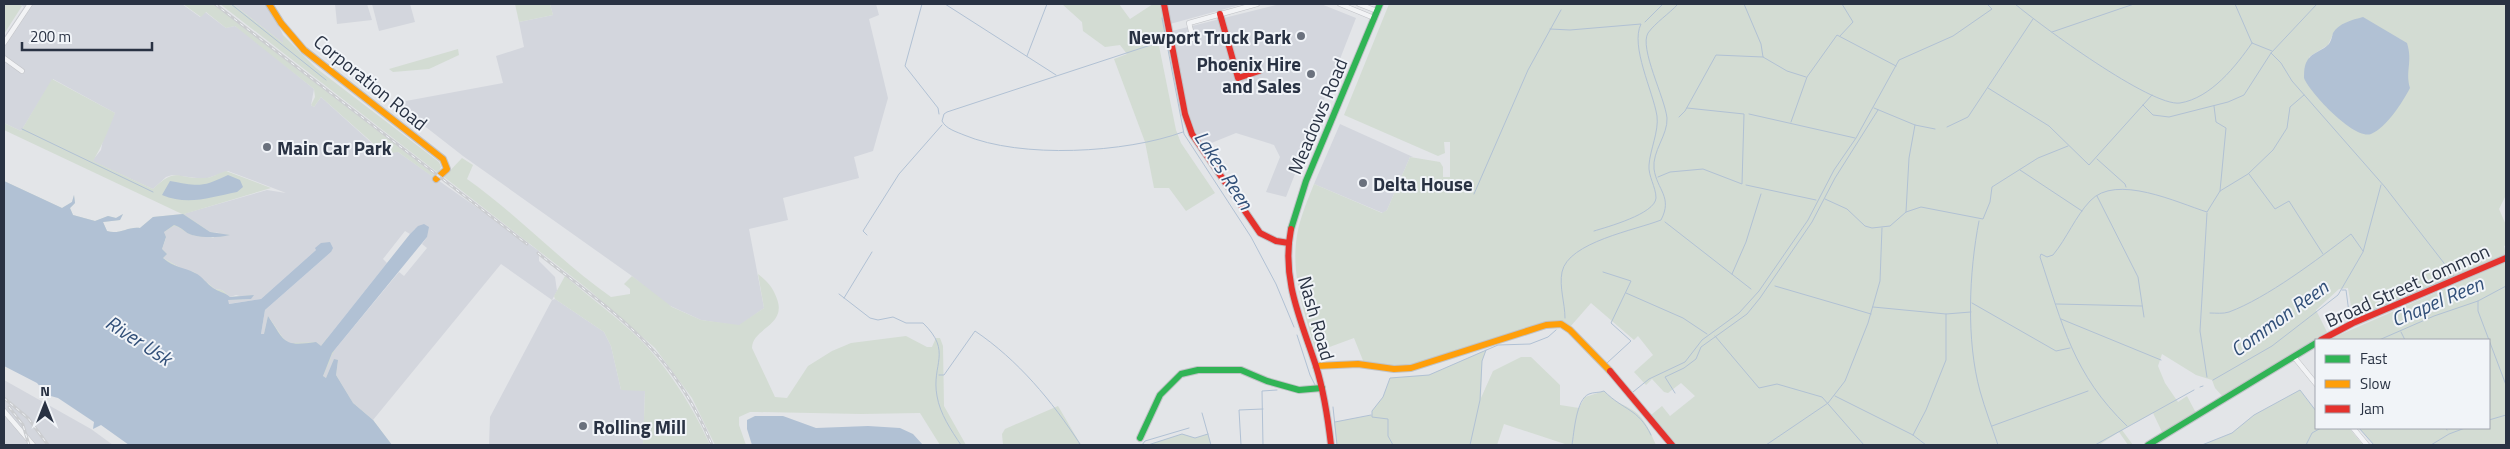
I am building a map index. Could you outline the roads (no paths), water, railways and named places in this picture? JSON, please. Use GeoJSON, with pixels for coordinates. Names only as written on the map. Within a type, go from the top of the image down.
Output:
{"type":"FeatureCollection","features":[{"type":"Feature","properties":{"kind":"street"},"geometry":{"type":"LineString","coordinates":[[4,43],[30,4]]}},
{"type":"Feature","properties":{"kind":"street","name":"Corporation Road"},"geometry":{"type":"LineString","coordinates":[[269,4],[281,23],[304,50],[443,159],[447,169],[436,179]]}},
{"type":"Feature","properties":{"kind":"street"},"geometry":{"type":"LineString","coordinates":[[1164,4],[1185,114],[1192,134],[1260,233],[1276,241],[1289,243]]}},
{"type":"Feature","properties":{"kind":"street"},"geometry":{"type":"LineString","coordinates":[[1193,39],[1189,23],[1257,4]]}},
{"type":"Feature","properties":{"kind":"street"},"geometry":{"type":"LineString","coordinates":[[1340,4],[1374,18]]}},
{"type":"Feature","properties":{"kind":"street"},"geometry":{"type":"LineString","coordinates":[[1359,4],[1377,11]]}},
{"type":"Feature","properties":{"kind":"street","name":"Meadows Road"},"geometry":{"type":"LineString","coordinates":[[1289,243],[1297,204],[1306,180],[1380,4]]}},
{"type":"Feature","properties":{"kind":"street"},"geometry":{"type":"LineString","coordinates":[[1220,14],[1238,78],[1259,71]]}},
{"type":"Feature","properties":{"kind":"street"},"geometry":{"type":"LineString","coordinates":[[4,58],[22,71]]}},
{"type":"Feature","properties":{"kind":"street","name":"Nash Road"},"geometry":{"type":"LineString","coordinates":[[1289,243],[1288,260],[1291,293],[1322,388],[1331,445]]}},
{"type":"Feature","properties":{"kind":"street","name":"Broad Street Common"},"geometry":{"type":"LineString","coordinates":[[2323,339],[2353,323],[2506,258]]}},
{"type":"Feature","properties":{"kind":"street"},"geometry":{"type":"LineString","coordinates":[[1316,366],[1358,364],[1394,369],[1411,368],[1546,325],[1561,324],[1570,330],[1606,367],[1672,445]]}},
{"type":"Feature","properties":{"kind":"street","name":"Broad Street Common"},"geometry":{"type":"LineString","coordinates":[[2148,445],[2315,344]]}},
{"type":"Feature","properties":{"kind":"street"},"geometry":{"type":"LineString","coordinates":[[2294,357],[2315,383]]}},
{"type":"Feature","properties":{"kind":"street"},"geometry":{"type":"LineString","coordinates":[[1140,438],[1160,395],[1181,374],[1198,370],[1241,370],[1267,381],[1299,390],[1322,388]]}},
{"type":"Feature","properties":{"kind":"street"},"geometry":{"type":"LineString","coordinates":[[4,412],[33,445]]}},
{"type":"Feature","properties":{"kind":"street"},"geometry":{"type":"LineString","coordinates":[[2354,429],[2367,445]]}},
{"type":"Feature","properties":{"kind":"water"},"geometry":{"type":"Polygon","coordinates":[[[2363,17],[2407,43],[2409,50],[2408,76],[2410,88],[2383,126],[2371,134],[2363,134],[2354,130],[2333,114],[2323,104],[2304,78],[2307,61],[2312,55],[2329,44],[2333,33],[2346,22],[2363,17]]]}},
{"type":"Feature","properties":{"kind":"water"},"geometry":{"type":"Polygon","coordinates":[[[228,175],[240,180],[243,187],[237,192],[190,200],[181,200],[162,195],[170,181],[199,185],[228,175]]]}},
{"type":"Feature","properties":{"kind":"water","name":"River Usk"},"geometry":{"type":"Polygon","coordinates":[[[4,181],[62,208],[72,202],[74,195],[75,203],[70,208],[73,215],[95,221],[108,216],[116,218],[123,214],[120,220],[103,222],[107,231],[111,232],[140,228],[153,217],[183,214],[210,232],[230,235],[215,237],[197,236],[174,225],[164,232],[166,237],[162,249],[167,254],[163,258],[167,261],[175,266],[198,274],[213,288],[230,297],[254,295],[251,299],[228,300],[229,304],[261,299],[316,250],[315,248],[321,243],[330,242],[333,248],[331,252],[265,310],[261,334],[264,334],[268,316],[286,341],[297,344],[316,342],[321,346],[410,234],[418,226],[424,224],[429,227],[427,237],[332,353],[323,376],[326,378],[334,359],[338,360],[336,375],[353,403],[373,420],[392,445],[129,445],[101,425],[93,429],[94,422],[58,398],[47,395],[37,383],[4,366],[4,181]]]}},
{"type":"Feature","properties":{"kind":"water"},"geometry":{"type":"Polygon","coordinates":[[[755,416],[783,416],[816,428],[868,426],[900,428],[913,434],[923,445],[752,445],[747,429],[747,420],[755,416]]]}},
{"type":"Feature","properties":{"kind":"waterway"},"geometry":{"type":"LineString","coordinates":[[231,4],[326,80]]}},
{"type":"Feature","properties":{"kind":"waterway"},"geometry":{"type":"LineString","coordinates":[[922,4],[905,66],[938,108],[939,114]]}},
{"type":"Feature","properties":{"kind":"waterway"},"geometry":{"type":"LineString","coordinates":[[945,4],[1056,75]]}},
{"type":"Feature","properties":{"kind":"waterway"},"geometry":{"type":"LineString","coordinates":[[1027,56],[1047,4]]}},
{"type":"Feature","properties":{"kind":"waterway"},"geometry":{"type":"LineString","coordinates":[[1645,22],[1663,4]]}},
{"type":"Feature","properties":{"kind":"waterway"},"geometry":{"type":"LineString","coordinates":[[1565,318],[1561,278],[1567,262],[1576,253],[1604,238],[1661,220],[1664,212],[1665,199],[1656,176],[1654,162],[1657,149],[1665,131],[1667,118],[1647,50],[1646,40],[1651,29],[1678,4]]}},
{"type":"Feature","properties":{"kind":"waterway"},"geometry":{"type":"LineString","coordinates":[[1744,4],[1761,44],[1763,57],[1787,71],[1806,77]]}},
{"type":"Feature","properties":{"kind":"waterway"},"geometry":{"type":"LineString","coordinates":[[1840,36],[1853,22],[1842,4]]}},
{"type":"Feature","properties":{"kind":"waterway"},"geometry":{"type":"LineString","coordinates":[[1633,392],[1649,379],[1685,362],[1702,340],[1739,313],[1759,291],[1808,220],[1834,170],[1856,138],[1899,60],[1953,36],[1992,9],[1987,4]]}},
{"type":"Feature","properties":{"kind":"waterway"},"geometry":{"type":"LineString","coordinates":[[2015,4],[2096,63],[2122,79],[2166,101],[2180,103],[2202,95],[2222,80],[2252,43]]}},
{"type":"Feature","properties":{"kind":"waterway"},"geometry":{"type":"LineString","coordinates":[[2052,32],[2134,4]]}},
{"type":"Feature","properties":{"kind":"waterway"},"geometry":{"type":"LineString","coordinates":[[2235,4],[2252,43],[2272,51]]}},
{"type":"Feature","properties":{"kind":"waterway"},"geometry":{"type":"LineString","coordinates":[[2143,105],[2153,115],[2169,117],[2228,102],[2244,95],[2271,53],[2317,4]]}},
{"type":"Feature","properties":{"kind":"waterway"},"geometry":{"type":"LineString","coordinates":[[1474,194],[1528,70],[1561,10]]}},
{"type":"Feature","properties":{"kind":"waterway","name":"Lakes Reen"},"geometry":{"type":"LineString","coordinates":[[1162,18],[1184,134],[1251,237],[1276,284],[1294,327]]}},
{"type":"Feature","properties":{"kind":"waterway"},"geometry":{"type":"LineString","coordinates":[[1947,127],[1968,117],[2033,19]]}},
{"type":"Feature","properties":{"kind":"waterway"},"geometry":{"type":"LineString","coordinates":[[1550,29],[1570,30],[1641,24],[1638,33],[1640,56],[1657,116],[1657,128],[1649,165],[1656,198],[1654,204],[1639,214],[1594,231]]}},
{"type":"Feature","properties":{"kind":"waterway"},"geometry":{"type":"LineString","coordinates":[[1791,122],[1807,77],[1837,35],[1896,66]]}},
{"type":"Feature","properties":{"kind":"waterway"},"geometry":{"type":"LineString","coordinates":[[1166,40],[947,112],[944,114],[942,121],[952,130],[987,143],[1014,148],[1043,150],[1104,149],[1133,145],[1183,132]]}},
{"type":"Feature","properties":{"kind":"waterway"},"geometry":{"type":"LineString","coordinates":[[2271,53],[2281,63],[2292,81],[2385,187],[2454,276],[2350,320],[2346,290],[2342,290]]}},
{"type":"Feature","properties":{"kind":"waterway"},"geometry":{"type":"LineString","coordinates":[[1679,117],[1685,111],[1716,55],[1763,57]]}},
{"type":"Feature","properties":{"kind":"waterway"},"geometry":{"type":"LineString","coordinates":[[1988,88],[2049,126],[2089,165],[2152,95]]}},
{"type":"Feature","properties":{"kind":"waterway"},"geometry":{"type":"LineString","coordinates":[[2127,426],[2109,407],[2082,368],[2063,327],[2040,257],[2041,254],[2047,257],[2053,255],[2085,207],[2101,193],[2115,190],[2131,190],[2164,197],[2207,212],[2220,191],[2248,174],[2273,150],[2287,128],[2290,107],[2304,95]]}},
{"type":"Feature","properties":{"kind":"waterway"},"geometry":{"type":"LineString","coordinates":[[2214,106],[2216,122],[2226,128],[2220,191]]}},
{"type":"Feature","properties":{"kind":"waterway"},"geometry":{"type":"LineString","coordinates":[[1658,177],[1670,172],[1703,169],[1742,184],[1744,114],[1687,108]]}},
{"type":"Feature","properties":{"kind":"waterway"},"geometry":{"type":"LineString","coordinates":[[1874,108],[1915,125],[1935,129]]}},
{"type":"Feature","properties":{"kind":"waterway"},"geometry":{"type":"LineString","coordinates":[[1675,393],[1665,377],[1684,368],[1696,359],[1701,347],[1747,314],[1760,298],[1812,222],[1835,178],[1878,110]]}},
{"type":"Feature","properties":{"kind":"waterway"},"geometry":{"type":"LineString","coordinates":[[1749,114],[1855,138]]}},
{"type":"Feature","properties":{"kind":"waterway"},"geometry":{"type":"LineString","coordinates":[[867,235],[863,231],[899,174],[942,125]]}},
{"type":"Feature","properties":{"kind":"waterway"},"geometry":{"type":"LineString","coordinates":[[1906,212],[1909,158],[1915,125]]}},
{"type":"Feature","properties":{"kind":"waterway"},"geometry":{"type":"LineString","coordinates":[[22,129],[153,192]]}},
{"type":"Feature","properties":{"kind":"waterway"},"geometry":{"type":"LineString","coordinates":[[1825,199],[1847,209],[1865,226],[1872,228],[1890,226],[1906,212],[1921,207],[1983,219],[1990,202],[1992,187],[2038,158],[2068,146]]}},
{"type":"Feature","properties":{"kind":"waterway"},"geometry":{"type":"LineString","coordinates":[[2097,159],[2126,187]]}},
{"type":"Feature","properties":{"kind":"waterway"},"geometry":{"type":"LineString","coordinates":[[2020,170],[2082,211]]}},
{"type":"Feature","properties":{"kind":"waterway"},"geometry":{"type":"LineString","coordinates":[[2249,174],[2275,209],[2289,201],[2323,254]]}},
{"type":"Feature","properties":{"kind":"waterway"},"geometry":{"type":"LineString","coordinates":[[1746,185],[1816,200]]}},
{"type":"Feature","properties":{"kind":"waterway","name":"Common Reen"},"geometry":{"type":"LineString","coordinates":[[2213,380],[2272,346],[2338,295],[2363,252],[2381,185]]}},
{"type":"Feature","properties":{"kind":"waterway"},"geometry":{"type":"LineString","coordinates":[[1732,274],[1746,242],[1761,194]]}},
{"type":"Feature","properties":{"kind":"waterway"},"geometry":{"type":"LineString","coordinates":[[2097,196],[2138,277],[2144,317]]}},
{"type":"Feature","properties":{"kind":"waterway"},"geometry":{"type":"LineString","coordinates":[[2207,213],[2200,331],[2207,377]]}},
{"type":"Feature","properties":{"kind":"waterway"},"geometry":{"type":"LineString","coordinates":[[1979,221],[1971,284],[1971,328],[1980,391],[1998,445]]}},
{"type":"Feature","properties":{"kind":"waterway"},"geometry":{"type":"LineString","coordinates":[[1665,222],[1751,289]]}},
{"type":"Feature","properties":{"kind":"waterway"},"geometry":{"type":"LineString","coordinates":[[1766,445],[1828,403],[1845,381],[1868,323],[1880,281],[1882,228]]}},
{"type":"Feature","properties":{"kind":"waterway"},"geometry":{"type":"LineString","coordinates":[[2210,313],[2229,312],[2244,306],[2276,288],[2351,234],[2363,251]]}},
{"type":"Feature","properties":{"kind":"waterway"},"geometry":{"type":"LineString","coordinates":[[844,298],[872,252]]}},
{"type":"Feature","properties":{"kind":"waterway"},"geometry":{"type":"LineString","coordinates":[[1603,272],[1631,281],[1611,323],[1631,341],[1607,363]]}},
{"type":"Feature","properties":{"kind":"waterway"},"geometry":{"type":"LineString","coordinates":[[1775,286],[1871,314]]}},
{"type":"Feature","properties":{"kind":"waterway","name":"Chapel Reen"},"geometry":{"type":"LineString","coordinates":[[2381,339],[2434,316],[2478,301],[2506,286]]}},
{"type":"Feature","properties":{"kind":"waterway"},"geometry":{"type":"LineString","coordinates":[[1626,293],[1683,318],[1707,334]]}},
{"type":"Feature","properties":{"kind":"waterway"},"geometry":{"type":"LineString","coordinates":[[839,294],[870,318],[878,320],[893,317],[906,323],[923,323],[932,333],[939,350],[936,375],[938,403],[946,422],[961,445]]}},
{"type":"Feature","properties":{"kind":"waterway"},"geometry":{"type":"LineString","coordinates":[[2478,301],[2478,311],[2489,339]]}},
{"type":"Feature","properties":{"kind":"waterway"},"geometry":{"type":"LineString","coordinates":[[1972,303],[2056,351],[2070,348]]}},
{"type":"Feature","properties":{"kind":"waterway"},"geometry":{"type":"LineString","coordinates":[[2056,304],[2142,306]]}},
{"type":"Feature","properties":{"kind":"waterway"},"geometry":{"type":"LineString","coordinates":[[1873,307],[1946,314],[1971,312]]}},
{"type":"Feature","properties":{"kind":"waterway"},"geometry":{"type":"LineString","coordinates":[[1913,435],[1926,410],[1946,360],[1946,314]]}},
{"type":"Feature","properties":{"kind":"waterway"},"geometry":{"type":"LineString","coordinates":[[2061,319],[2161,360]]}},
{"type":"Feature","properties":{"kind":"waterway"},"geometry":{"type":"LineString","coordinates":[[1393,445],[1388,436],[1388,419],[1372,417],[1372,411],[1383,397],[1390,378],[1429,375],[1498,345],[1530,344],[1548,337],[1556,330]]}},
{"type":"Feature","properties":{"kind":"waterway"},"geometry":{"type":"LineString","coordinates":[[939,375],[944,375],[975,331],[1006,355],[1033,382],[1058,412],[1080,444],[1076,445]]}},
{"type":"Feature","properties":{"kind":"waterway"},"geometry":{"type":"LineString","coordinates":[[2401,332],[2404,339]]}},
{"type":"Feature","properties":{"kind":"waterway"},"geometry":{"type":"LineString","coordinates":[[1297,335],[1315,385]]}},
{"type":"Feature","properties":{"kind":"waterway"},"geometry":{"type":"LineString","coordinates":[[1715,336],[1759,388],[1777,384],[1822,397],[1864,445]]}},
{"type":"Feature","properties":{"kind":"waterway"},"geometry":{"type":"LineString","coordinates":[[2490,343],[2506,385]]}},
{"type":"Feature","properties":{"kind":"waterway"},"geometry":{"type":"LineString","coordinates":[[1470,445],[1480,400],[1482,361],[1486,350]]}},
{"type":"Feature","properties":{"kind":"waterway"},"geometry":{"type":"LineString","coordinates":[[1263,445],[1262,391],[1277,390]]}},
{"type":"Feature","properties":{"kind":"waterway","name":"Common Reen"},"geometry":{"type":"LineString","coordinates":[[2095,445],[2194,390]]}},
{"type":"Feature","properties":{"kind":"waterway"},"geometry":{"type":"LineString","coordinates":[[2202,445],[2232,433],[2254,415],[2300,390],[2315,410]]}},
{"type":"Feature","properties":{"kind":"waterway"},"geometry":{"type":"LineString","coordinates":[[1572,445],[1576,417],[1581,402],[1589,394],[1604,391],[1611,398],[1636,414],[1651,435]]}},
{"type":"Feature","properties":{"kind":"waterway"},"geometry":{"type":"LineString","coordinates":[[1992,426],[2088,391]]}},
{"type":"Feature","properties":{"kind":"waterway"},"geometry":{"type":"LineString","coordinates":[[1835,396],[1913,435],[1926,445]]}},
{"type":"Feature","properties":{"kind":"waterway"},"geometry":{"type":"LineString","coordinates":[[1333,407],[1337,445]]}},
{"type":"Feature","properties":{"kind":"waterway"},"geometry":{"type":"LineString","coordinates":[[1241,445],[1239,410],[1263,409]]}},
{"type":"Feature","properties":{"kind":"waterway"},"geometry":{"type":"LineString","coordinates":[[1202,413],[1211,445]]}},
{"type":"Feature","properties":{"kind":"waterway"},"geometry":{"type":"LineString","coordinates":[[1335,422],[1371,415]]}},
{"type":"Feature","properties":{"kind":"waterway"},"geometry":{"type":"LineString","coordinates":[[2490,420],[2506,415]]}},
{"type":"Feature","properties":{"kind":"waterway"},"geometry":{"type":"LineString","coordinates":[[1142,445],[1145,441],[1189,428]]}},
{"type":"Feature","properties":{"kind":"waterway"},"geometry":{"type":"LineString","coordinates":[[2306,445],[2312,433],[2319,429]]}},
{"type":"Feature","properties":{"kind":"waterway","name":"Chapel Reen"},"geometry":{"type":"LineString","coordinates":[[2360,429],[2374,445]]}},
{"type":"Feature","properties":{"kind":"waterway"},"geometry":{"type":"LineString","coordinates":[[2431,445],[2449,434],[2462,429]]}},
{"type":"Feature","properties":{"kind":"waterway"},"geometry":{"type":"LineString","coordinates":[[1148,445],[1182,434],[1195,438],[1208,434]]}},
{"type":"Feature","properties":{"kind":"railway"},"geometry":{"type":"LineString","coordinates":[[215,4],[527,244]]}},
{"type":"Feature","properties":{"kind":"railway"},"geometry":{"type":"LineString","coordinates":[[538,253],[623,321],[659,357],[685,392],[700,418],[712,445]]}},
{"type":"Feature","properties":{"kind":"railway"},"geometry":{"type":"LineString","coordinates":[[4,398],[28,418],[48,445]]}},
{"type":"Feature","properties":{"kind":"railway"},"geometry":{"type":"LineString","coordinates":[[9,407],[23,425],[29,445]]}},
{"type":"Feature","properties":{"kind":"place","name":"Newport Truck Park"},"geometry":{"type":"Point","coordinates":[1301,36]}},
{"type":"Feature","properties":{"kind":"place","name":"Phoenix Hire and Sales"},"geometry":{"type":"Point","coordinates":[1311,74]}},
{"type":"Feature","properties":{"kind":"place","name":"Main Car Park"},"geometry":{"type":"Point","coordinates":[267,147]}},
{"type":"Feature","properties":{"kind":"place","name":"Delta House"},"geometry":{"type":"Point","coordinates":[1363,183]}},
{"type":"Feature","properties":{"kind":"place","name":"Rolling Mill"},"geometry":{"type":"Point","coordinates":[583,426]}}]}
